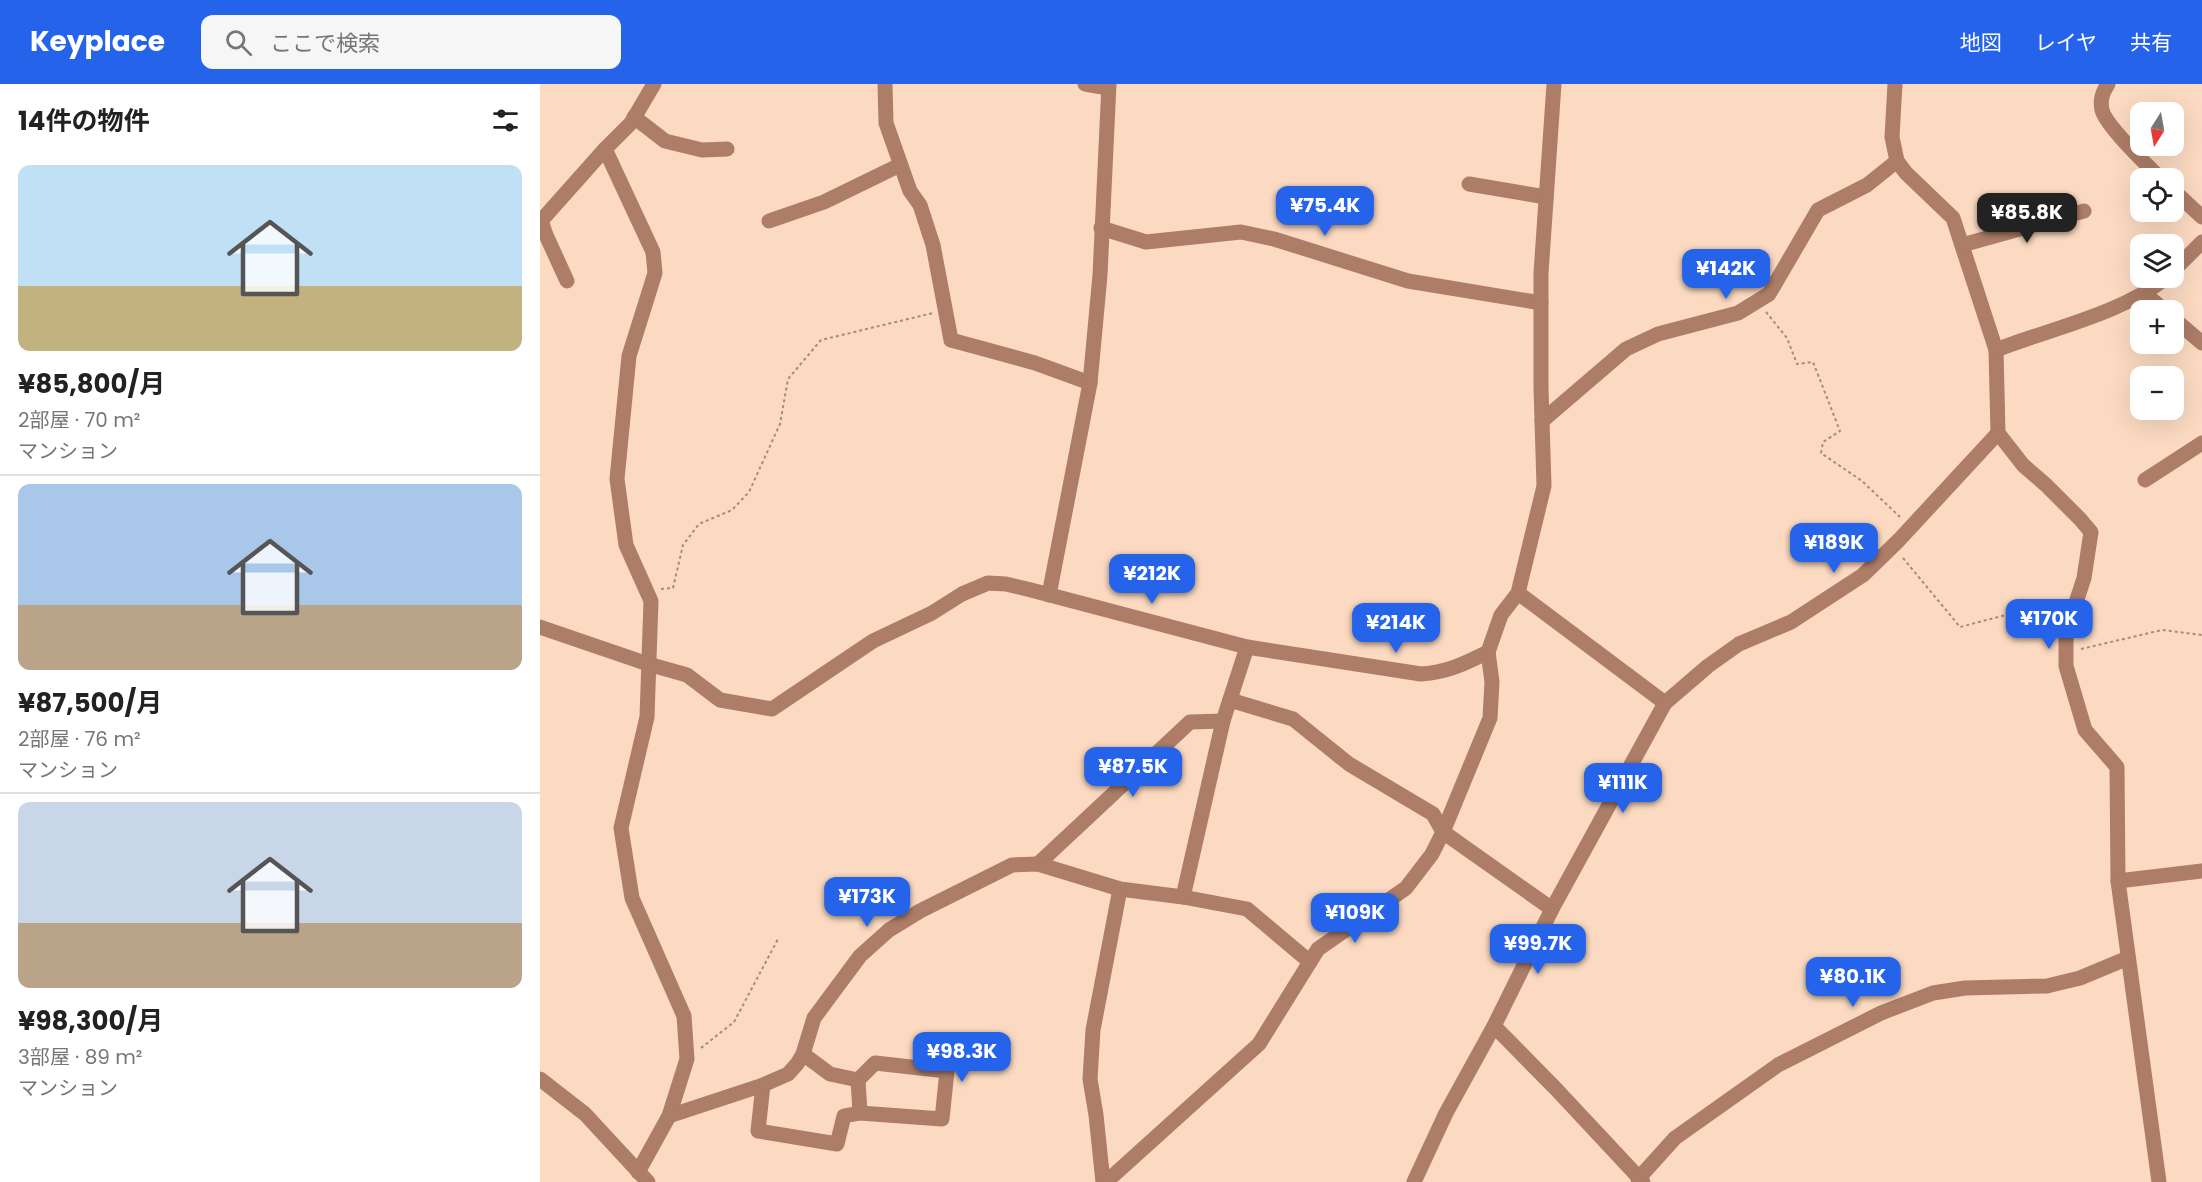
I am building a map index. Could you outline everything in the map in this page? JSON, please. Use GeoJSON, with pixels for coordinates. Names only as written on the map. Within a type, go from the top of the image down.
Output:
{"type":"FeatureCollection","features":[{"type":"Feature","properties":{"kind":"street"},"geometry":{"type":"LineString","coordinates":[[567,281],[541,220],[634,117],[654,84]]}},
{"type":"Feature","properties":{"kind":"street"},"geometry":{"type":"LineString","coordinates":[[885,84],[886,123],[900,165],[910,190],[920,206],[933,245],[951,340],[1035,363],[1090,383]]}},
{"type":"Feature","properties":{"kind":"street"},"geometry":{"type":"LineString","coordinates":[[1049,595],[1090,383],[1100,275],[1108,86],[1085,84]]}},
{"type":"Feature","properties":{"kind":"street"},"geometry":{"type":"LineString","coordinates":[[1104,1182],[1259,1044],[1318,949],[1406,888],[1432,854],[1443,832],[1490,718],[1492,682],[1488,652],[1501,615],[1518,593],[1544,486],[1541,303],[1554,84]]}},
{"type":"Feature","properties":{"kind":"street"},"geometry":{"type":"LineString","coordinates":[[1894,84],[1892,137],[1897,161],[1906,173],[1953,218],[1996,350],[1998,433],[2023,465],[2053,491],[2091,532],[2084,578],[2066,633],[2066,666],[2085,730],[2117,767],[2118,881],[2159,1182]]}},
{"type":"Feature","properties":{"kind":"street"},"geometry":{"type":"LineString","coordinates":[[2108,84],[2102,93],[2103,113],[2151,168]]}},
{"type":"Feature","properties":{"kind":"street"},"geometry":{"type":"LineString","coordinates":[[634,117],[665,141],[702,150],[727,149]]}},
{"type":"Feature","properties":{"kind":"street"},"geometry":{"type":"LineString","coordinates":[[540,1079],[585,1114],[643,1177],[669,1116],[687,1059],[684,1016],[632,898],[621,828],[648,717],[651,601],[626,545],[617,479],[629,356],[655,273],[653,252],[605,148]]}},
{"type":"Feature","properties":{"kind":"street"},"geometry":{"type":"LineString","coordinates":[[1542,421],[1626,349],[1658,334],[1738,314],[1769,294],[1818,210],[1868,185],[1897,161]]}},
{"type":"Feature","properties":{"kind":"street"},"geometry":{"type":"LineString","coordinates":[[769,221],[824,202],[900,165]]}},
{"type":"Feature","properties":{"kind":"street"},"geometry":{"type":"LineString","coordinates":[[1469,184],[1546,197]]}},
{"type":"Feature","properties":{"kind":"street"},"geometry":{"type":"LineString","coordinates":[[2184,200],[2202,217]]}},
{"type":"Feature","properties":{"kind":"street"},"geometry":{"type":"LineString","coordinates":[[1962,245],[2084,212]]}},
{"type":"Feature","properties":{"kind":"street"},"geometry":{"type":"LineString","coordinates":[[1101,228],[1146,242],[1241,232],[1274,239],[1408,281],[1541,303]]}},
{"type":"Feature","properties":{"kind":"street"},"geometry":{"type":"LineString","coordinates":[[2184,260],[2202,242]]}},
{"type":"Feature","properties":{"kind":"street"},"geometry":{"type":"LineString","coordinates":[[1996,350],[2092,316],[2151,288]]}},
{"type":"Feature","properties":{"kind":"street"},"geometry":{"type":"LineString","coordinates":[[2144,293],[2152,300]]}},
{"type":"Feature","properties":{"kind":"street"},"geometry":{"type":"LineString","coordinates":[[2184,328],[2202,343]]}},
{"type":"Feature","properties":{"kind":"street"},"geometry":{"type":"LineString","coordinates":[[1414,1182],[1446,1113],[1494,1026],[1552,909],[1665,703],[1708,666],[1739,644],[1791,622],[1863,575],[1998,433]]}},
{"type":"Feature","properties":{"kind":"street"},"geometry":{"type":"LineString","coordinates":[[2145,480],[2202,443]]}},
{"type":"Feature","properties":{"kind":"street"},"geometry":{"type":"LineString","coordinates":[[540,627],[687,675],[720,700],[772,709],[873,641],[932,614],[962,594],[988,583],[1006,584],[1247,647],[1421,674],[1441,673],[1454,669],[1488,652]]}},
{"type":"Feature","properties":{"kind":"street"},"geometry":{"type":"LineString","coordinates":[[1518,593],[1665,703]]}},
{"type":"Feature","properties":{"kind":"street"},"geometry":{"type":"LineString","coordinates":[[1183,897],[1223,721],[1247,647]]}},
{"type":"Feature","properties":{"kind":"street"},"geometry":{"type":"LineString","coordinates":[[1230,700],[1293,719],[1349,764],[1433,814],[1443,832],[1552,909]]}},
{"type":"Feature","properties":{"kind":"street"},"geometry":{"type":"LineString","coordinates":[[1038,864],[1190,722],[1223,721]]}},
{"type":"Feature","properties":{"kind":"street"},"geometry":{"type":"LineString","coordinates":[[669,1116],[763,1085],[788,1074],[803,1053],[814,1017],[860,956],[889,930],[920,911],[1012,865],[1038,864],[1120,889],[1183,897],[1247,909],[1310,962]]}},
{"type":"Feature","properties":{"kind":"street"},"geometry":{"type":"LineString","coordinates":[[2118,881],[2202,871]]}},
{"type":"Feature","properties":{"kind":"street"},"geometry":{"type":"LineString","coordinates":[[1104,1182],[1090,1080],[1093,1030],[1120,889]]}},
{"type":"Feature","properties":{"kind":"street"},"geometry":{"type":"LineString","coordinates":[[1494,1026],[1557,1089],[1640,1180],[1675,1138],[1778,1065],[1881,1013],[1933,993],[1965,988],[2047,986],[2080,978],[2128,958]]}},
{"type":"Feature","properties":{"kind":"street"},"geometry":{"type":"LineString","coordinates":[[803,1053],[831,1074],[858,1080]]}},
{"type":"Feature","properties":{"kind":"street"},"geometry":{"type":"LineString","coordinates":[[763,1085],[758,1131],[837,1144],[844,1116],[860,1113],[942,1119],[947,1071],[875,1064],[858,1080]]}},
{"type":"Feature","properties":{"kind":"street"},"geometry":{"type":"LineString","coordinates":[[858,1080],[860,1113]]}},
{"type":"Feature","properties":{"kind":"path"},"geometry":{"type":"LineString","coordinates":[[1757,301],[1787,338],[1797,364],[1813,362],[1840,431],[1823,442],[1821,453],[1862,481],[1911,527]]}},
{"type":"Feature","properties":{"kind":"path"},"geometry":{"type":"LineString","coordinates":[[646,591],[673,588],[683,545],[699,524],[732,510],[749,492],[780,424],[788,379],[821,340],[945,309]]}},
{"type":"Feature","properties":{"kind":"path"},"geometry":{"type":"LineString","coordinates":[[1893,546],[1960,627],[2029,609],[2066,653],[2162,630],[2202,635]]}},
{"type":"Feature","properties":{"kind":"path"},"geometry":{"type":"LineString","coordinates":[[687,1059],[734,1022],[778,939]]}}]}
